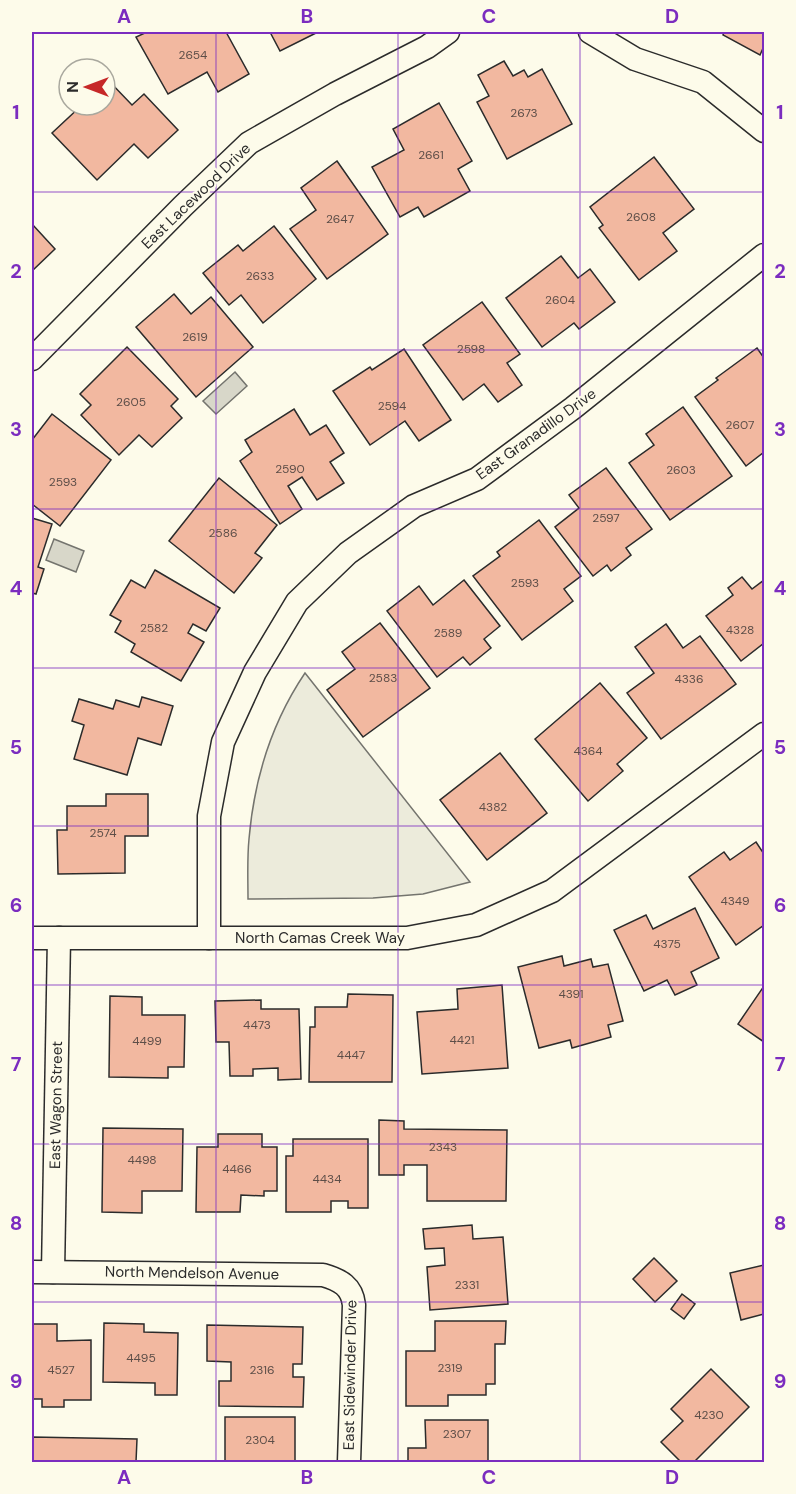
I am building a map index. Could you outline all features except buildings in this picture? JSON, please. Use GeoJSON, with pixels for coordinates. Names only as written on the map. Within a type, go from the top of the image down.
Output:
{"type":"FeatureCollection","features":[{"type":"Feature","properties":{"kind":"street","name":"East Lacewood Drive"},"geometry":{"type":"LineString","coordinates":[[32,359],[183,206],[249,143],[335,94],[427,47],[448,32]]}},
{"type":"Feature","properties":{"kind":"street"},"geometry":{"type":"LineString","coordinates":[[590,32],[635,60],[703,82],[765,131]]}},
{"type":"Feature","properties":{"kind":"street","name":"East Granadillo Drive"},"geometry":{"type":"LineString","coordinates":[[208,938],[209,816],[223,742],[255,672],[297,602],[348,553],[414,506],[477,479],[573,408],[765,255]]}},
{"type":"Feature","properties":{"kind":"street","name":"North Camas Creek Way"},"geometry":{"type":"LineString","coordinates":[[32,938],[407,938],[476,925],[552,891],[762,742]]}},
{"type":"Feature","properties":{"kind":"street","name":"East Wagon Street"},"geometry":{"type":"LineString","coordinates":[[42,1272],[59,938]]}},
{"type":"Feature","properties":{"kind":"street","name":"North Mendelson Avenue"},"geometry":{"type":"LineString","coordinates":[[42,1272],[323,1275],[336,1279],[349,1288]]}},
{"type":"Feature","properties":{"kind":"street","name":"East Sidewinder Drive"},"geometry":{"type":"LineString","coordinates":[[349,1288],[354,1305],[349,1462]]}},
{"type":"Feature","properties":{"kind":"shaded area"},"geometry":{"type":"Polygon","coordinates":[[[235,372],[247,386],[216,414],[203,401],[235,372]]]}},
{"type":"Feature","properties":{"kind":"shaded area"},"geometry":{"type":"Polygon","coordinates":[[[54,539],[84,551],[76,572],[46,560],[54,539]]]}},
{"type":"Feature","properties":{"kind":"shaded area"},"geometry":{"type":"Polygon","coordinates":[[[305,673],[470,882],[423,894],[373,898],[248,899],[251,817],[260,773],[283,711],[305,673]]]}}]}
